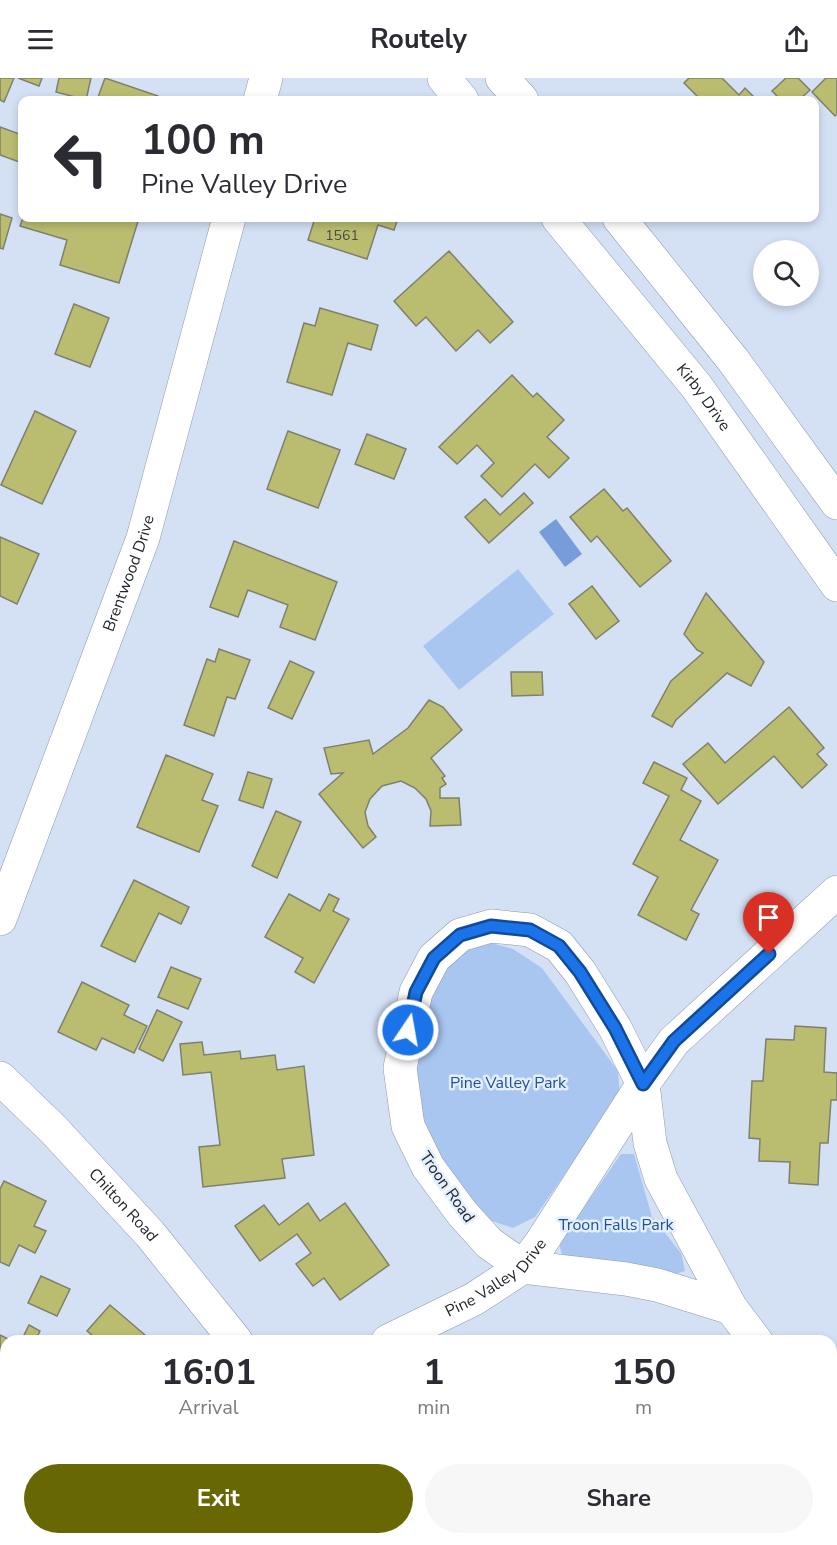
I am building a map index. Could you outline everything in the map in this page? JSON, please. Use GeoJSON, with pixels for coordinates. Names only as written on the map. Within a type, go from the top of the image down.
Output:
{"type":"FeatureCollection","features":[{"type":"Feature","properties":{"kind":"street"},"geometry":{"type":"LineString","coordinates":[[261,96],[266,78]]}},
{"type":"Feature","properties":{"kind":"street"},"geometry":{"type":"LineString","coordinates":[[444,78],[459,96]]}},
{"type":"Feature","properties":{"kind":"street"},"geometry":{"type":"LineString","coordinates":[[502,78],[518,96]]}},
{"type":"Feature","properties":{"kind":"street","name":"Brentwood Drive"},"geometry":{"type":"LineString","coordinates":[[0,920],[143,538],[228,222]]}},
{"type":"Feature","properties":{"kind":"street","name":"Kirby Drive"},"geometry":{"type":"LineString","coordinates":[[561,222],[697,387],[837,585]]}},
{"type":"Feature","properties":{"kind":"street"},"geometry":{"type":"LineString","coordinates":[[622,222],[733,360],[837,503]]}},
{"type":"Feature","properties":{"kind":"street","name":"Pine Valley Drive"},"geometry":{"type":"LineString","coordinates":[[400,1335],[474,1299],[523,1267],[541,1243],[643,1084],[674,1041],[837,892]]}},
{"type":"Feature","properties":{"kind":"street","name":"Troon Road"},"geometry":{"type":"LineString","coordinates":[[730,1308],[692,1295],[636,1281],[523,1267],[489,1243],[462,1213],[428,1167],[408,1126],[400,1068],[416,992],[434,958],[460,935],[491,926],[530,930],[559,946],[580,972],[615,1028],[643,1084],[650,1143],[661,1179],[730,1308],[751,1335]]}},
{"type":"Feature","properties":{"kind":"street","name":"Chilton Road"},"geometry":{"type":"LineString","coordinates":[[0,1078],[53,1129],[150,1234],[231,1335]]}},
{"type":"Feature","properties":{"kind":"green space"},"geometry":{"type":"Polygon","coordinates":[[[518,569],[554,614],[459,690],[423,646],[518,569]]]}},
{"type":"Feature","properties":{"kind":"green space","name":"Pine Valley Park"},"geometry":{"type":"Polygon","coordinates":[[[478,939],[513,949],[542,968],[618,1071],[620,1095],[535,1217],[513,1228],[492,1221],[464,1192],[429,1146],[410,1098],[424,998],[449,955],[478,939]]]}},
{"type":"Feature","properties":{"kind":"green space","name":"Troon Falls Park"},"geometry":{"type":"Polygon","coordinates":[[[621,1154],[634,1154],[652,1217],[681,1253],[685,1271],[669,1276],[562,1255],[559,1243],[621,1154]]]}},
{"type":"Feature","properties":{"kind":"shaded area"},"geometry":{"type":"Polygon","coordinates":[[[556,519],[582,554],[565,567],[539,532],[556,519]]]}},
{"type":"Feature","properties":{"kind":"building"},"geometry":{"type":"Polygon","coordinates":[[[0,78],[14,78],[4,102],[0,100],[0,78]]]}},
{"type":"Feature","properties":{"kind":"building"},"geometry":{"type":"Polygon","coordinates":[[[18,78],[42,78],[39,86],[18,78]]]}},
{"type":"Feature","properties":{"kind":"building"},"geometry":{"type":"Polygon","coordinates":[[[59,78],[91,78],[87,96],[71,96],[56,92],[59,78]]]}},
{"type":"Feature","properties":{"kind":"building"},"geometry":{"type":"Polygon","coordinates":[[[105,78],[158,96],[98,96],[105,78]]]}},
{"type":"Feature","properties":{"kind":"building"},"geometry":{"type":"Polygon","coordinates":[[[689,78],[722,78],[739,95],[745,88],[753,96],[697,96],[684,83],[689,78]]]}},
{"type":"Feature","properties":{"kind":"building"},"geometry":{"type":"Polygon","coordinates":[[[786,78],[798,78],[810,90],[803,96],[777,96],[772,91],[786,78]]]}},
{"type":"Feature","properties":{"kind":"building"},"geometry":{"type":"Polygon","coordinates":[[[826,78],[837,78],[837,114],[835,116],[819,99],[819,96],[812,92],[826,78]]]}},
{"type":"Feature","properties":{"kind":"building"},"geometry":{"type":"Polygon","coordinates":[[[0,127],[18,134],[18,162],[0,155],[0,127]]]}},
{"type":"Feature","properties":{"kind":"building"},"geometry":{"type":"Polygon","coordinates":[[[0,214],[12,218],[3,249],[0,248],[0,214]]]}},
{"type":"Feature","properties":{"kind":"building"},"geometry":{"type":"Polygon","coordinates":[[[22,222],[138,222],[119,283],[60,265],[67,240],[20,226],[22,222]]]}},
{"type":"Feature","properties":{"kind":"building"},"geometry":{"type":"Polygon","coordinates":[[[314,222],[397,222],[394,230],[378,225],[367,259],[308,240],[314,222]]]}},
{"type":"Feature","properties":{"kind":"building"},"geometry":{"type":"Polygon","coordinates":[[[449,251],[513,322],[490,343],[478,330],[456,351],[426,317],[416,326],[394,301],[449,251]]]}},
{"type":"Feature","properties":{"kind":"building"},"geometry":{"type":"Polygon","coordinates":[[[74,304],[109,318],[90,367],[55,354],[74,304]]]}},
{"type":"Feature","properties":{"kind":"building"},"geometry":{"type":"Polygon","coordinates":[[[320,308],[378,325],[371,350],[348,343],[332,395],[287,382],[304,323],[315,326],[320,308]]]}},
{"type":"Feature","properties":{"kind":"building"},"geometry":{"type":"Polygon","coordinates":[[[512,375],[533,397],[537,393],[564,420],[547,437],[569,458],[549,478],[535,464],[502,497],[481,476],[494,463],[477,445],[457,464],[439,447],[512,375]]]}},
{"type":"Feature","properties":{"kind":"building"},"geometry":{"type":"Polygon","coordinates":[[[35,411],[76,431],[42,504],[1,485],[35,411]]]}},
{"type":"Feature","properties":{"kind":"building"},"geometry":{"type":"Polygon","coordinates":[[[288,431],[340,450],[318,508],[267,489],[288,431]]]}},
{"type":"Feature","properties":{"kind":"building"},"geometry":{"type":"Polygon","coordinates":[[[367,434],[406,449],[394,479],[355,464],[367,434]]]}},
{"type":"Feature","properties":{"kind":"building"},"geometry":{"type":"Polygon","coordinates":[[[604,489],[623,511],[627,508],[671,561],[640,587],[597,536],[591,542],[570,517],[604,489]]]}},
{"type":"Feature","properties":{"kind":"building"},"geometry":{"type":"Polygon","coordinates":[[[524,493],[533,503],[489,543],[465,517],[485,499],[500,515],[524,493]]]}},
{"type":"Feature","properties":{"kind":"building"},"geometry":{"type":"Polygon","coordinates":[[[0,537],[39,554],[17,604],[0,596],[0,537]]]}},
{"type":"Feature","properties":{"kind":"building"},"geometry":{"type":"Polygon","coordinates":[[[234,541],[337,582],[315,640],[280,627],[288,605],[248,590],[238,617],[210,607],[234,541]]]}},
{"type":"Feature","properties":{"kind":"building"},"geometry":{"type":"Polygon","coordinates":[[[592,586],[619,621],[596,639],[569,604],[592,586]]]}},
{"type":"Feature","properties":{"kind":"building"},"geometry":{"type":"Polygon","coordinates":[[[706,593],[764,662],[751,686],[727,673],[676,720],[672,727],[652,716],[671,681],[703,653],[697,650],[684,634],[706,593]]]}},
{"type":"Feature","properties":{"kind":"building"},"geometry":{"type":"Polygon","coordinates":[[[219,649],[250,660],[235,699],[227,697],[214,736],[184,725],[207,659],[215,662],[219,649]]]}},
{"type":"Feature","properties":{"kind":"building"},"geometry":{"type":"Polygon","coordinates":[[[290,661],[314,672],[292,719],[268,708],[290,661]]]}},
{"type":"Feature","properties":{"kind":"building"},"geometry":{"type":"Polygon","coordinates":[[[511,672],[542,672],[543,695],[512,696],[511,672]]]}},
{"type":"Feature","properties":{"kind":"building"},"geometry":{"type":"Polygon","coordinates":[[[429,700],[443,707],[462,730],[431,758],[445,776],[442,778],[446,784],[440,788],[440,798],[459,798],[461,825],[430,826],[431,811],[426,799],[415,788],[401,781],[382,786],[370,799],[365,812],[368,826],[376,837],[363,848],[319,794],[343,773],[331,774],[324,748],[369,740],[373,754],[408,728],[429,700]]]}},
{"type":"Feature","properties":{"kind":"building"},"geometry":{"type":"Polygon","coordinates":[[[789,707],[824,748],[817,754],[827,765],[802,788],[774,756],[718,804],[683,764],[708,743],[725,763],[789,707]]]}},
{"type":"Feature","properties":{"kind":"building"},"geometry":{"type":"Polygon","coordinates":[[[166,755],[213,774],[202,800],[218,806],[199,852],[137,827],[166,755]]]}},
{"type":"Feature","properties":{"kind":"building"},"geometry":{"type":"Polygon","coordinates":[[[654,762],[687,778],[681,790],[701,801],[680,840],[718,860],[691,910],[699,914],[686,940],[638,915],[658,877],[633,864],[669,796],[643,783],[654,762]]]}},
{"type":"Feature","properties":{"kind":"building"},"geometry":{"type":"Polygon","coordinates":[[[248,772],[272,779],[263,808],[239,800],[248,772]]]}},
{"type":"Feature","properties":{"kind":"building"},"geometry":{"type":"Polygon","coordinates":[[[276,811],[301,822],[277,878],[252,866],[276,811]]]}},
{"type":"Feature","properties":{"kind":"building"},"geometry":{"type":"Polygon","coordinates":[[[134,880],[189,907],[181,924],[159,913],[135,962],[101,946],[134,880]]]}},
{"type":"Feature","properties":{"kind":"building"},"geometry":{"type":"Polygon","coordinates":[[[289,894],[320,911],[329,894],[339,899],[333,911],[349,919],[314,983],[295,972],[303,958],[265,937],[289,894]]]}},
{"type":"Feature","properties":{"kind":"building"},"geometry":{"type":"Polygon","coordinates":[[[171,967],[201,979],[188,1009],[158,997],[171,967]]]}},
{"type":"Feature","properties":{"kind":"building"},"geometry":{"type":"Polygon","coordinates":[[[82,982],[129,1005],[124,1015],[147,1026],[134,1053],[102,1038],[96,1050],[58,1032],[82,982]]]}},
{"type":"Feature","properties":{"kind":"building"},"geometry":{"type":"Polygon","coordinates":[[[157,1010],[182,1022],[163,1061],[139,1049],[157,1010]]]}},
{"type":"Feature","properties":{"kind":"building"},"geometry":{"type":"Polygon","coordinates":[[[795,1026],[826,1028],[824,1072],[837,1073],[837,1100],[831,1100],[828,1143],[820,1143],[818,1185],[789,1183],[790,1162],[759,1161],[760,1139],[749,1138],[752,1081],[763,1081],[766,1039],[794,1040],[795,1026]]]}},
{"type":"Feature","properties":{"kind":"building"},"geometry":{"type":"Polygon","coordinates":[[[202,1042],[204,1055],[240,1051],[241,1059],[275,1055],[277,1070],[304,1066],[314,1155],[282,1159],[285,1178],[203,1187],[199,1147],[220,1145],[211,1072],[183,1075],[180,1044],[202,1042]]]}},
{"type":"Feature","properties":{"kind":"building"},"geometry":{"type":"Polygon","coordinates":[[[4,1181],[46,1201],[34,1226],[46,1231],[35,1253],[19,1245],[9,1266],[0,1262],[0,1189],[4,1181]]]}},
{"type":"Feature","properties":{"kind":"building"},"geometry":{"type":"Polygon","coordinates":[[[308,1203],[320,1221],[345,1203],[389,1265],[340,1300],[324,1278],[313,1286],[296,1264],[311,1253],[297,1234],[260,1261],[235,1226],[264,1205],[279,1225],[308,1203]]]}},
{"type":"Feature","properties":{"kind":"building"},"geometry":{"type":"Polygon","coordinates":[[[41,1276],[70,1289],[57,1316],[28,1303],[41,1276]]]}},
{"type":"Feature","properties":{"kind":"building"},"geometry":{"type":"Polygon","coordinates":[[[110,1305],[145,1335],[92,1335],[87,1331],[110,1305]]]}},
{"type":"Feature","properties":{"kind":"building"},"geometry":{"type":"Polygon","coordinates":[[[29,1325],[40,1331],[38,1335],[24,1335],[29,1325]]]}},
{"type":"Feature","properties":{"kind":"route"},"geometry":{"type":"LineString","coordinates":[[408,1030],[416,992],[434,958],[460,935],[491,926],[530,930],[559,946],[580,972],[615,1028],[643,1084],[674,1041],[769,954]]}}]}
